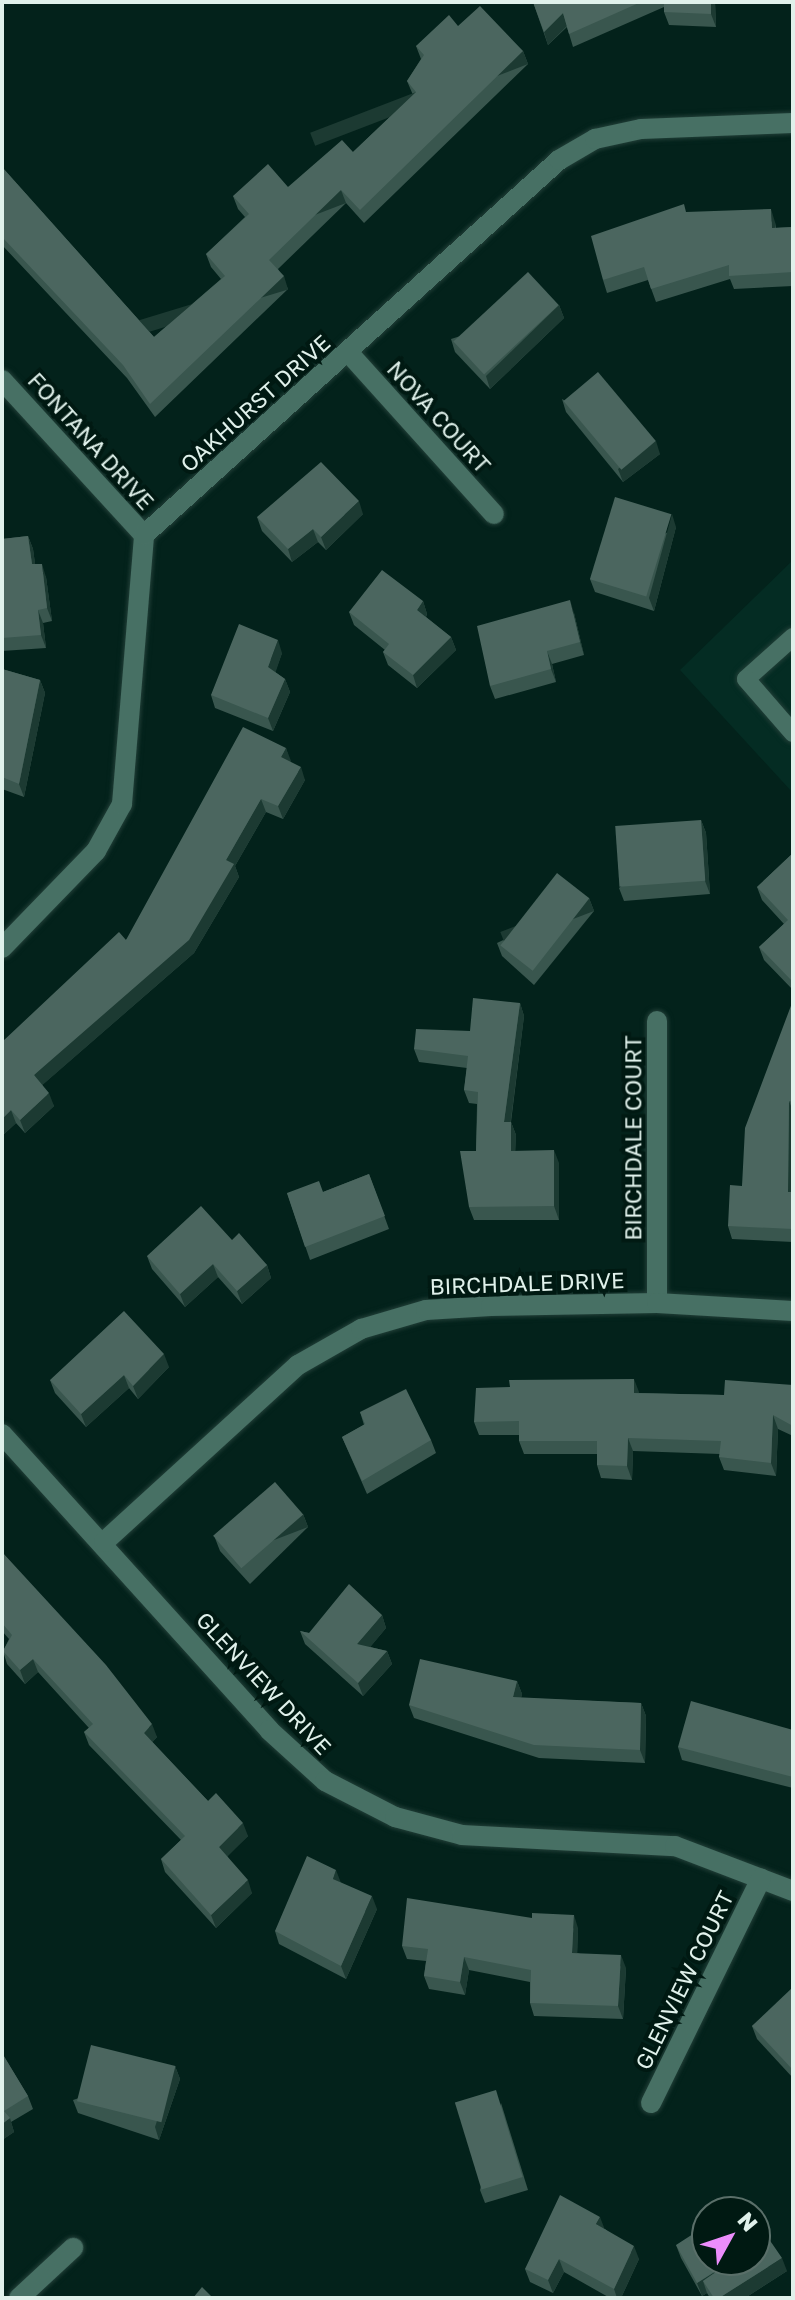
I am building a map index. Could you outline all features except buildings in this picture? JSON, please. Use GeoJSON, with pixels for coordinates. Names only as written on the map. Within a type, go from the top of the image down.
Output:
{"type":"FeatureCollection","features":[{"type":"Feature","properties":{"kind":"street","name":"OAKHURST DRIVE"},"geometry":{"type":"LineString","coordinates":[[144,535],[348,352],[518,191],[595,139],[641,129],[793,123]]}},
{"type":"Feature","properties":{"kind":"street","name":"NOVA COURT"},"geometry":{"type":"LineString","coordinates":[[348,352],[494,514]]}},
{"type":"Feature","properties":{"kind":"street","name":"FONTANA DRIVE"},"geometry":{"type":"LineString","coordinates":[[2,380],[144,535]]}},
{"type":"Feature","properties":{"kind":"street"},"geometry":{"type":"LineString","coordinates":[[2,948],[96,851],[122,804],[144,535]]}},
{"type":"Feature","properties":{"kind":"street","name":"BIRCHDALE COURT"},"geometry":{"type":"LineString","coordinates":[[657,1021],[657,1303]]}},
{"type":"Feature","properties":{"kind":"street","name":"BIRCHDALE DRIVE"},"geometry":{"type":"LineString","coordinates":[[104,1542],[298,1365],[361,1329],[426,1310],[657,1303],[793,1311]]}},
{"type":"Feature","properties":{"kind":"street","name":"GLENVIEW DRIVE"},"geometry":{"type":"LineString","coordinates":[[2,1434],[104,1542],[269,1730],[325,1781],[367,1803],[462,1835],[675,1846],[793,1891]]}},
{"type":"Feature","properties":{"kind":"street","name":"GLENVIEW COURT"},"geometry":{"type":"LineString","coordinates":[[651,2103],[761,1878]]}},
{"type":"Feature","properties":{"kind":"street"},"geometry":{"type":"LineString","coordinates":[[19,2298],[73,2248]]}},
{"type":"Feature","properties":{"kind":"lane"},"geometry":{"type":"LineString","coordinates":[[793,637],[746,679],[793,733]]}},
{"type":"Feature","properties":{"kind":"shaded area"},"geometry":{"type":"Polygon","coordinates":[[[793,560],[793,793],[680,670],[793,560]]]}}]}
